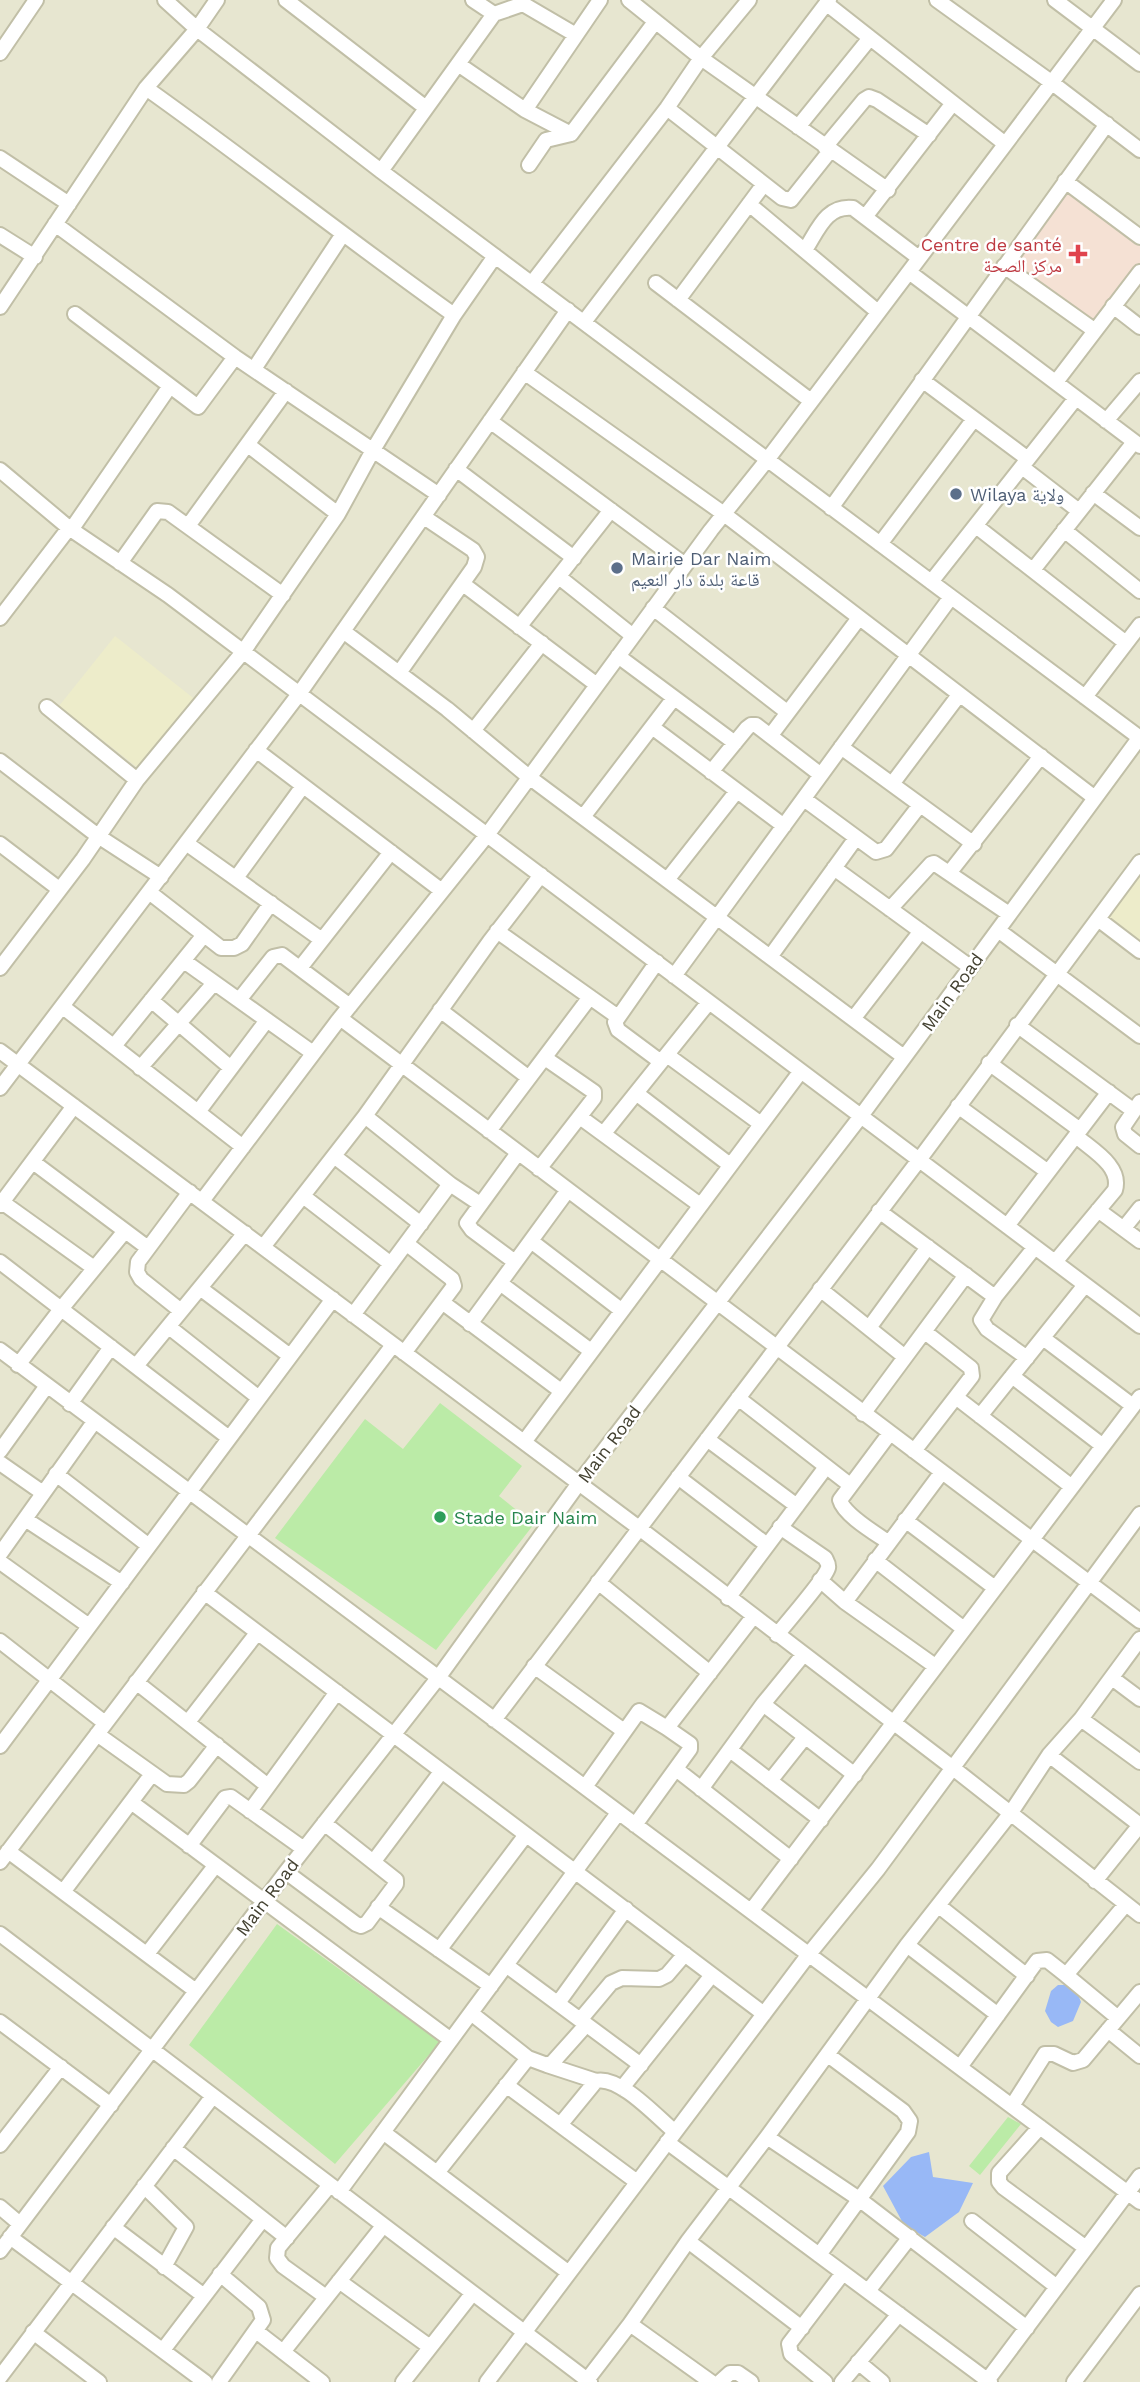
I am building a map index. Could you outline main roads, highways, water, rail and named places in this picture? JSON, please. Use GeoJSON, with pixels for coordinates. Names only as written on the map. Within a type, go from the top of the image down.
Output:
{"type":"FeatureCollection","features":[{"type":"Feature","properties":{"kind":"water"},"geometry":{"type":"Polygon","coordinates":[[[1058,1985],[1070,1985],[1081,2002],[1073,2021],[1058,2027],[1051,2022],[1045,2011],[1051,1991],[1058,1985]]]}},
{"type":"Feature","properties":{"kind":"water"},"geometry":{"type":"Polygon","coordinates":[[[929,2152],[933,2177],[973,2183],[959,2212],[925,2237],[904,2225],[883,2186],[911,2157],[929,2152]]]}},
{"type":"Feature","properties":{"kind":"place","name":"Centre de santé مركز الصحة"},"geometry":{"type":"Point","coordinates":[1078,254]}},
{"type":"Feature","properties":{"kind":"place","name":"Wilaya ولاية"},"geometry":{"type":"Point","coordinates":[956,494]}},
{"type":"Feature","properties":{"kind":"place","name":"Mairie Dar Naim قاعة بلدة دار النعيم"},"geometry":{"type":"Point","coordinates":[617,568]}},
{"type":"Feature","properties":{"kind":"place","name":"Stade Dair Naim"},"geometry":{"type":"Point","coordinates":[440,1517]}}]}
